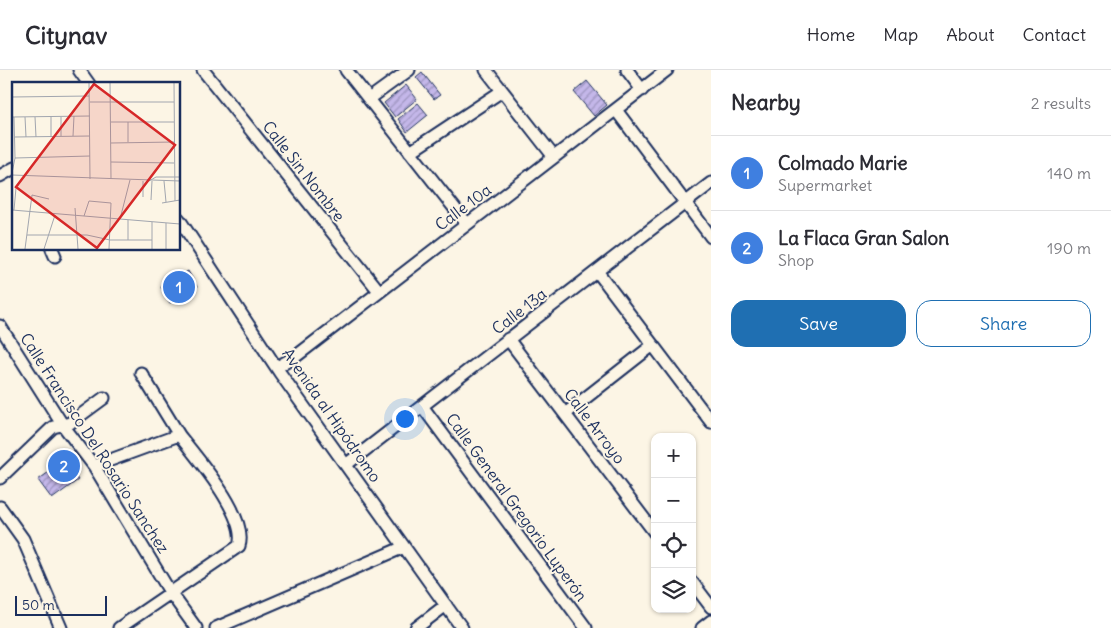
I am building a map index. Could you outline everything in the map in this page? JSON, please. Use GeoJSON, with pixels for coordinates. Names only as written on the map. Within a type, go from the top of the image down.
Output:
{"type":"FeatureCollection","features":[{"type":"Feature","properties":{"kind":"street"},"geometry":{"type":"LineString","coordinates":[[80,70],[88,82]]}},
{"type":"Feature","properties":{"kind":"street","name":"Calle Sin Nombre"},"geometry":{"type":"LineString","coordinates":[[203,70],[379,291]]}},
{"type":"Feature","properties":{"kind":"street"},"geometry":{"type":"LineString","coordinates":[[346,70],[467,224]]}},
{"type":"Feature","properties":{"kind":"street"},"geometry":{"type":"LineString","coordinates":[[369,99],[409,70]]}},
{"type":"Feature","properties":{"kind":"street"},"geometry":{"type":"LineString","coordinates":[[486,70],[554,157]]}},
{"type":"Feature","properties":{"kind":"street"},"geometry":{"type":"LineString","coordinates":[[627,70],[642,90]]}},
{"type":"Feature","properties":{"kind":"street","name":"Calle 10a"},"geometry":{"type":"LineString","coordinates":[[277,367],[295,357],[667,70]]}},
{"type":"Feature","properties":{"kind":"street"},"geometry":{"type":"LineString","coordinates":[[410,152],[502,91]]}},
{"type":"Feature","properties":{"kind":"street"},"geometry":{"type":"LineString","coordinates":[[616,110],[711,237]]}},
{"type":"Feature","properties":{"kind":"street"},"geometry":{"type":"LineString","coordinates":[[0,176],[12,169]]}},
{"type":"Feature","properties":{"kind":"street","name":"Calle 13a"},"geometry":{"type":"LineString","coordinates":[[347,464],[711,183]]}},
{"type":"Feature","properties":{"kind":"street","name":"Avenida al Hipódromo"},"geometry":{"type":"LineString","coordinates":[[180,221],[277,367],[462,628]]}},
{"type":"Feature","properties":{"kind":"street"},"geometry":{"type":"LineString","coordinates":[[597,271],[711,422]]}},
{"type":"Feature","properties":{"kind":"street","name":"Calle Francisco Del Rosario Sanchez"},"geometry":{"type":"LineString","coordinates":[[1,330],[62,424],[94,466],[170,592],[196,628]]}},
{"type":"Feature","properties":{"kind":"street","name":"Calle Arroyo"},"geometry":{"type":"LineString","coordinates":[[508,339],[651,528]]}},
{"type":"Feature","properties":{"kind":"street"},"geometry":{"type":"LineString","coordinates":[[565,414],[653,345]]}},
{"type":"Feature","properties":{"kind":"street"},"geometry":{"type":"LineString","coordinates":[[119,628],[239,546],[242,539],[232,511],[218,484],[179,434],[141,374]]}},
{"type":"Feature","properties":{"kind":"street"},"geometry":{"type":"LineString","coordinates":[[0,478],[53,427],[70,423],[104,398]]}},
{"type":"Feature","properties":{"kind":"street","name":"Calle General Gregorio Luperón"},"geometry":{"type":"LineString","coordinates":[[422,406],[586,628]]}},
{"type":"Feature","properties":{"kind":"street"},"geometry":{"type":"LineString","coordinates":[[94,466],[179,434]]}},
{"type":"Feature","properties":{"kind":"street"},"geometry":{"type":"LineString","coordinates":[[0,507],[23,539],[61,628]]}},
{"type":"Feature","properties":{"kind":"street"},"geometry":{"type":"LineString","coordinates":[[216,628],[404,547]]}},
{"type":"Feature","properties":{"kind":"street"},"geometry":{"type":"LineString","coordinates":[[696,587],[711,607]]}},
{"type":"Feature","properties":{"kind":"street"},"geometry":{"type":"LineString","coordinates":[[416,628],[446,605]]}},
{"type":"Feature","properties":{"kind":"street"},"geometry":{"type":"LineString","coordinates":[[702,628],[711,621]]}},
{"type":"Feature","properties":{"kind":"building"},"geometry":{"type":"Polygon","coordinates":[[[422,72],[440,95],[434,99],[416,77],[422,72]]]}},
{"type":"Feature","properties":{"kind":"building"},"geometry":{"type":"Polygon","coordinates":[[[587,81],[607,105],[594,116],[574,92],[587,81]]]}},
{"type":"Feature","properties":{"kind":"building"},"geometry":{"type":"Polygon","coordinates":[[[406,85],[417,99],[395,117],[384,103],[406,85]]]}},
{"type":"Feature","properties":{"kind":"building"},"geometry":{"type":"Polygon","coordinates":[[[418,103],[428,115],[407,132],[398,119],[418,103]]]}},
{"type":"Feature","properties":{"kind":"building"},"geometry":{"type":"Polygon","coordinates":[[[188,271],[197,287],[170,303],[161,287],[188,271]]]}},
{"type":"Feature","properties":{"kind":"building"},"geometry":{"type":"Polygon","coordinates":[[[64,461],[78,480],[52,499],[38,480],[64,461]]]}},
{"type":"Feature","properties":{"kind":"place","name":"Colmado Marie"},"geometry":{"type":"Point","coordinates":[179,287]}},
{"type":"Feature","properties":{"kind":"place","name":"La Flaca Gran Salon"},"geometry":{"type":"Point","coordinates":[64,466]}}]}
